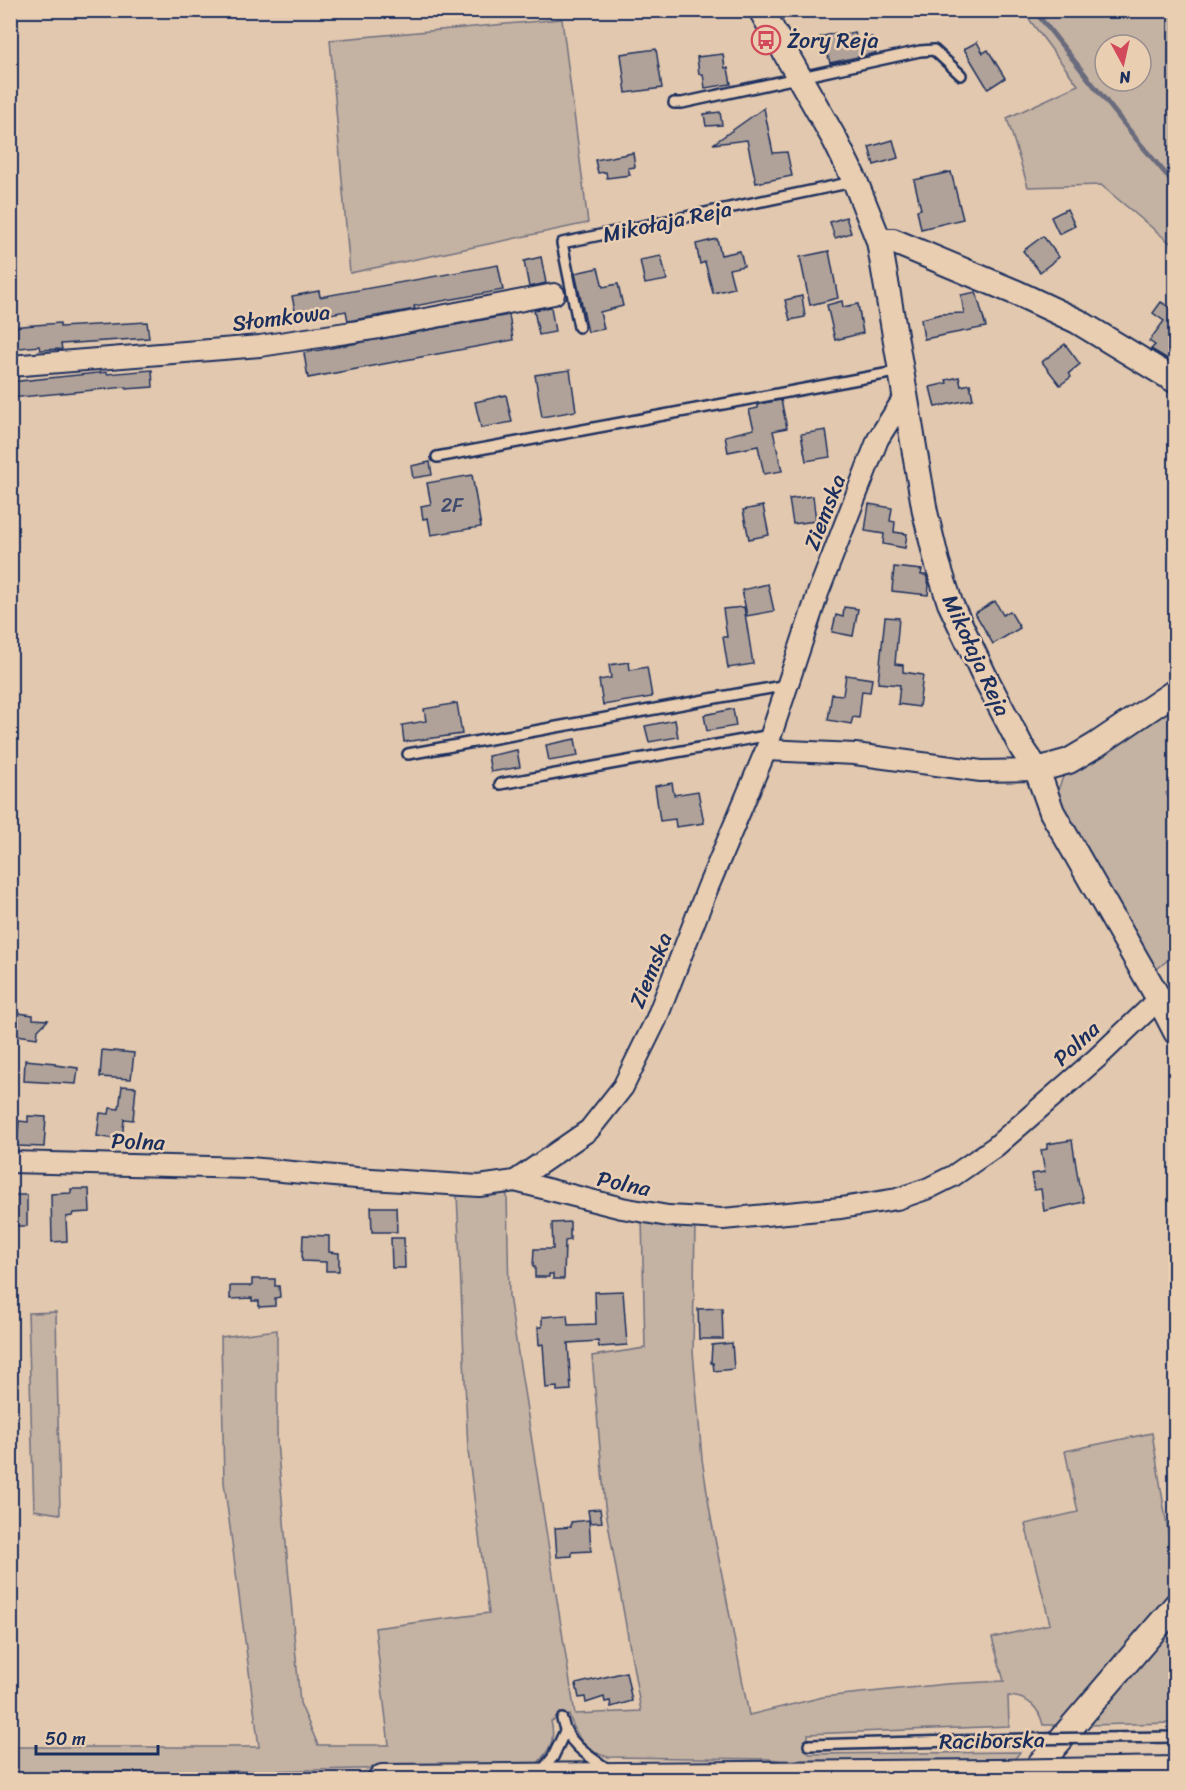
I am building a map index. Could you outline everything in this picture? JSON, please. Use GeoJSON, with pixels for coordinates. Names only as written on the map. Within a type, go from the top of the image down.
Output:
{"type":"FeatureCollection","features":[{"type":"Feature","properties":{"kind":"main road","name":"Raciborska"},"geometry":{"type":"LineString","coordinates":[[383,1779],[864,1777],[1176,1772]]}},
{"type":"Feature","properties":{"kind":"street","name":"Mikołaja Reja"},"geometry":{"type":"LineString","coordinates":[[761,10],[835,140],[855,181],[879,241],[925,512],[950,603],[984,675],[1017,738],[1037,770],[1052,812],[1176,1032]]}},
{"type":"Feature","properties":{"kind":"street"},"geometry":{"type":"LineString","coordinates":[[879,241],[893,242],[1017,293],[1077,321],[1176,381]]}},
{"type":"Feature","properties":{"kind":"street","name":"Słomkowa"},"geometry":{"type":"LineString","coordinates":[[10,366],[260,346],[379,328],[554,294]]}},
{"type":"Feature","properties":{"kind":"street","name":"Ziemska"},"geometry":{"type":"LineString","coordinates":[[515,1181],[589,1130],[623,1087],[656,1020],[708,887],[769,742],[818,593],[878,439],[905,396]]}},
{"type":"Feature","properties":{"kind":"street"},"geometry":{"type":"LineString","coordinates":[[769,742],[981,771],[1037,770],[1069,761],[1096,746],[1176,691]]}},
{"type":"Feature","properties":{"kind":"street","name":"Polna"},"geometry":{"type":"LineString","coordinates":[[10,1162],[250,1168],[479,1186],[515,1181],[621,1208],[668,1216],[723,1219],[840,1208],[897,1199],[929,1188],[953,1176],[995,1147],[1097,1058],[1159,999]]}},
{"type":"Feature","properties":{"kind":"street"},"geometry":{"type":"LineString","coordinates":[[1026,1779],[1176,1605]]}},
{"type":"Feature","properties":{"kind":"lane"},"geometry":{"type":"LineString","coordinates":[[674,103],[920,51],[934,50],[961,75]]}},
{"type":"Feature","properties":{"kind":"lane","name":"Mikołaja Reja"},"geometry":{"type":"LineString","coordinates":[[579,327],[562,243],[855,181]]}},
{"type":"Feature","properties":{"kind":"lane"},"geometry":{"type":"LineString","coordinates":[[437,457],[901,371]]}},
{"type":"Feature","properties":{"kind":"lane"},"geometry":{"type":"LineString","coordinates":[[408,754],[788,685]]}},
{"type":"Feature","properties":{"kind":"lane"},"geometry":{"type":"LineString","coordinates":[[500,784],[769,742]]}},
{"type":"Feature","properties":{"kind":"lane"},"geometry":{"type":"LineString","coordinates":[[562,1719],[565,1731],[610,1778]]}},
{"type":"Feature","properties":{"kind":"lane"},"geometry":{"type":"LineString","coordinates":[[528,1778],[553,1757],[565,1731]]}},
{"type":"Feature","properties":{"kind":"lane","name":"Raciborska"},"geometry":{"type":"LineString","coordinates":[[809,1745],[1176,1737]]}},
{"type":"Feature","properties":{"kind":"shaded area"},"geometry":{"type":"Polygon","coordinates":[[[1023,11],[1175,11],[1175,247],[1101,185],[1028,187],[1007,118],[1078,85],[1023,11]]]}},
{"type":"Feature","properties":{"kind":"shaded area"},"geometry":{"type":"Polygon","coordinates":[[[562,19],[588,223],[350,273],[330,40],[562,19]]]}},
{"type":"Feature","properties":{"kind":"shaded area"},"geometry":{"type":"Polygon","coordinates":[[[1175,694],[1175,787],[1166,793],[1175,810],[1175,954],[1152,973],[1067,821],[1057,792],[1065,772],[1175,694]]]}},
{"type":"Feature","properties":{"kind":"shaded area"},"geometry":{"type":"Polygon","coordinates":[[[457,1194],[507,1194],[509,1296],[575,1714],[641,1711],[605,1506],[592,1356],[645,1348],[642,1219],[695,1223],[693,1351],[702,1459],[711,1518],[749,1715],[823,1697],[946,1684],[1004,1681],[992,1638],[1050,1624],[1025,1524],[1078,1512],[1065,1451],[1152,1433],[1173,1563],[1175,1561],[1175,1594],[1070,1725],[1043,1725],[1039,1713],[1031,1704],[1021,1698],[1008,1696],[1009,1726],[808,1734],[809,1754],[1020,1752],[1007,1769],[809,1765],[770,1759],[608,1757],[593,1751],[582,1742],[569,1715],[551,1721],[553,1734],[551,1745],[536,1765],[267,1771],[11,1773],[10,1747],[259,1747],[224,1482],[221,1337],[277,1330],[277,1442],[300,1703],[318,1745],[389,1745],[375,1628],[489,1613],[468,1451],[457,1194]]]}},
{"type":"Feature","properties":{"kind":"shaded area"},"geometry":{"type":"Polygon","coordinates":[[[56,1312],[60,1514],[34,1510],[28,1313],[56,1312]]]}},
{"type":"Feature","properties":{"kind":"shaded area"},"geometry":{"type":"Polygon","coordinates":[[[1175,1616],[1175,1723],[1087,1725],[1175,1616]]]}},
{"type":"Feature","properties":{"kind":"building"},"geometry":{"type":"Polygon","coordinates":[[[855,32],[857,41],[872,37],[876,53],[830,63],[827,52],[823,52],[820,37],[855,32]]]}},
{"type":"Feature","properties":{"kind":"building"},"geometry":{"type":"Polygon","coordinates":[[[977,42],[983,53],[988,50],[1005,78],[988,89],[964,49],[977,42]]]}},
{"type":"Feature","properties":{"kind":"building"},"geometry":{"type":"Polygon","coordinates":[[[656,49],[662,88],[626,93],[621,54],[656,49]]]}},
{"type":"Feature","properties":{"kind":"building"},"geometry":{"type":"Polygon","coordinates":[[[723,54],[731,84],[705,88],[703,74],[699,74],[697,57],[723,54]]]}},
{"type":"Feature","properties":{"kind":"building"},"geometry":{"type":"Polygon","coordinates":[[[764,108],[773,153],[787,152],[792,176],[756,183],[747,140],[713,144],[764,108]]]}},
{"type":"Feature","properties":{"kind":"building"},"geometry":{"type":"Polygon","coordinates":[[[720,112],[722,125],[706,126],[704,114],[720,112]]]}},
{"type":"Feature","properties":{"kind":"building"},"geometry":{"type":"Polygon","coordinates":[[[893,140],[898,158],[874,165],[869,147],[893,140]]]}},
{"type":"Feature","properties":{"kind":"building"},"geometry":{"type":"Polygon","coordinates":[[[633,153],[635,167],[628,168],[630,175],[607,178],[606,172],[598,173],[595,160],[633,153]]]}},
{"type":"Feature","properties":{"kind":"building"},"geometry":{"type":"Polygon","coordinates":[[[951,172],[963,219],[921,229],[917,210],[921,209],[914,180],[951,172]]]}},
{"type":"Feature","properties":{"kind":"building"},"geometry":{"type":"Polygon","coordinates":[[[1067,209],[1075,226],[1059,234],[1051,217],[1067,209]]]}},
{"type":"Feature","properties":{"kind":"building"},"geometry":{"type":"Polygon","coordinates":[[[846,217],[851,233],[835,238],[830,222],[846,217]]]}},
{"type":"Feature","properties":{"kind":"building"},"geometry":{"type":"Polygon","coordinates":[[[1043,236],[1059,257],[1040,272],[1023,251],[1043,236]]]}},
{"type":"Feature","properties":{"kind":"building"},"geometry":{"type":"Polygon","coordinates":[[[717,239],[721,255],[740,251],[744,266],[729,269],[734,288],[713,293],[705,262],[700,264],[696,244],[717,239]]]}},
{"type":"Feature","properties":{"kind":"building"},"geometry":{"type":"Polygon","coordinates":[[[829,251],[838,298],[810,305],[800,257],[829,251]]]}},
{"type":"Feature","properties":{"kind":"building"},"geometry":{"type":"Polygon","coordinates":[[[661,256],[667,280],[645,284],[640,260],[661,256]]]}},
{"type":"Feature","properties":{"kind":"building"},"geometry":{"type":"Polygon","coordinates":[[[541,257],[546,283],[529,287],[524,261],[541,257]]]}},
{"type":"Feature","properties":{"kind":"building"},"geometry":{"type":"Polygon","coordinates":[[[498,265],[503,290],[348,321],[346,311],[297,320],[292,296],[319,291],[320,297],[498,265]]]}},
{"type":"Feature","properties":{"kind":"building"},"geometry":{"type":"Polygon","coordinates":[[[598,268],[603,287],[618,284],[623,306],[600,312],[604,329],[588,332],[575,273],[598,268]]]}},
{"type":"Feature","properties":{"kind":"building"},"geometry":{"type":"Polygon","coordinates":[[[976,292],[986,327],[924,339],[921,319],[941,314],[964,313],[961,295],[976,292]]]}},
{"type":"Feature","properties":{"kind":"building"},"geometry":{"type":"Polygon","coordinates":[[[802,296],[805,317],[790,320],[785,300],[802,296]]]}},
{"type":"Feature","properties":{"kind":"building"},"geometry":{"type":"Polygon","coordinates":[[[842,301],[843,307],[858,304],[863,333],[835,340],[827,305],[842,301]]]}},
{"type":"Feature","properties":{"kind":"building"},"geometry":{"type":"Polygon","coordinates":[[[1161,302],[1172,309],[1176,305],[1176,355],[1171,361],[1151,349],[1155,345],[1149,341],[1164,321],[1153,313],[1161,302]]]}},
{"type":"Feature","properties":{"kind":"building"},"geometry":{"type":"Polygon","coordinates":[[[551,307],[555,332],[539,335],[534,310],[551,307]]]}},
{"type":"Feature","properties":{"kind":"building"},"geometry":{"type":"Polygon","coordinates":[[[509,315],[513,340],[308,378],[304,353],[509,315]]]}},
{"type":"Feature","properties":{"kind":"building"},"geometry":{"type":"Polygon","coordinates":[[[147,322],[149,338],[61,344],[62,349],[40,350],[39,346],[10,349],[10,327],[60,323],[60,327],[147,322]]]}},
{"type":"Feature","properties":{"kind":"building"},"geometry":{"type":"Polygon","coordinates":[[[1065,344],[1080,364],[1069,373],[1071,377],[1060,385],[1042,362],[1065,344]]]}},
{"type":"Feature","properties":{"kind":"building"},"geometry":{"type":"Polygon","coordinates":[[[152,370],[153,387],[126,389],[126,387],[10,398],[10,382],[152,370]]]}},
{"type":"Feature","properties":{"kind":"building"},"geometry":{"type":"Polygon","coordinates":[[[570,370],[576,411],[542,417],[535,375],[570,370]]]}},
{"type":"Feature","properties":{"kind":"building"},"geometry":{"type":"Polygon","coordinates":[[[959,377],[961,386],[970,384],[973,399],[935,407],[930,387],[959,377]]]}},
{"type":"Feature","properties":{"kind":"building"},"geometry":{"type":"Polygon","coordinates":[[[506,395],[512,422],[481,428],[475,402],[506,395]]]}},
{"type":"Feature","properties":{"kind":"building"},"geometry":{"type":"Polygon","coordinates":[[[781,400],[787,428],[773,431],[782,471],[764,474],[758,446],[728,452],[725,436],[754,429],[749,410],[758,408],[758,404],[781,400]]]}},
{"type":"Feature","properties":{"kind":"building"},"geometry":{"type":"Polygon","coordinates":[[[826,430],[830,457],[806,461],[801,434],[826,430]]]}},
{"type":"Feature","properties":{"kind":"building"},"geometry":{"type":"Polygon","coordinates":[[[430,462],[432,475],[413,478],[411,466],[430,462]]]}},
{"type":"Feature","properties":{"kind":"building"},"geometry":{"type":"Polygon","coordinates":[[[472,475],[481,527],[431,535],[428,518],[423,519],[421,506],[431,504],[427,483],[472,475]]]}},
{"type":"Feature","properties":{"kind":"building"},"geometry":{"type":"Polygon","coordinates":[[[813,496],[816,521],[793,524],[789,499],[813,496]]]}},
{"type":"Feature","properties":{"kind":"building"},"geometry":{"type":"Polygon","coordinates":[[[869,504],[892,508],[890,521],[895,522],[894,532],[907,534],[905,548],[883,544],[884,534],[865,531],[869,504]]]}},
{"type":"Feature","properties":{"kind":"building"},"geometry":{"type":"Polygon","coordinates":[[[763,506],[769,535],[749,539],[743,510],[763,506]]]}},
{"type":"Feature","properties":{"kind":"building"},"geometry":{"type":"Polygon","coordinates":[[[894,567],[922,570],[921,575],[926,575],[929,585],[928,595],[892,591],[894,567]]]}},
{"type":"Feature","properties":{"kind":"building"},"geometry":{"type":"Polygon","coordinates":[[[768,584],[774,611],[747,616],[742,590],[768,584]]]}},
{"type":"Feature","properties":{"kind":"building"},"geometry":{"type":"Polygon","coordinates":[[[995,601],[1003,615],[1010,611],[1020,628],[993,644],[975,613],[995,601]]]}},
{"type":"Feature","properties":{"kind":"building"},"geometry":{"type":"Polygon","coordinates":[[[744,607],[753,664],[728,668],[723,637],[727,637],[723,609],[744,607]]]}},
{"type":"Feature","properties":{"kind":"building"},"geometry":{"type":"Polygon","coordinates":[[[844,607],[858,609],[853,636],[832,632],[836,615],[843,617],[844,607]]]}},
{"type":"Feature","properties":{"kind":"building"},"geometry":{"type":"Polygon","coordinates":[[[885,617],[899,618],[895,664],[903,665],[903,672],[923,675],[919,707],[898,704],[900,685],[878,683],[885,617]]]}},
{"type":"Feature","properties":{"kind":"building"},"geometry":{"type":"Polygon","coordinates":[[[629,662],[630,670],[647,667],[652,697],[603,705],[599,680],[611,678],[609,665],[629,662]]]}},
{"type":"Feature","properties":{"kind":"building"},"geometry":{"type":"Polygon","coordinates":[[[846,675],[872,679],[870,692],[862,691],[859,718],[853,717],[851,724],[828,720],[832,694],[843,695],[846,675]]]}},
{"type":"Feature","properties":{"kind":"building"},"geometry":{"type":"Polygon","coordinates":[[[457,703],[462,734],[404,742],[402,725],[426,721],[424,709],[457,703]]]}},
{"type":"Feature","properties":{"kind":"building"},"geometry":{"type":"Polygon","coordinates":[[[733,709],[736,726],[707,731],[704,715],[733,709]]]}},
{"type":"Feature","properties":{"kind":"building"},"geometry":{"type":"Polygon","coordinates":[[[675,720],[678,737],[649,742],[645,726],[675,720]]]}},
{"type":"Feature","properties":{"kind":"building"},"geometry":{"type":"Polygon","coordinates":[[[575,739],[578,756],[549,761],[546,745],[575,739]]]}},
{"type":"Feature","properties":{"kind":"building"},"geometry":{"type":"Polygon","coordinates":[[[517,750],[520,767],[491,772],[488,756],[517,750]]]}},
{"type":"Feature","properties":{"kind":"building"},"geometry":{"type":"Polygon","coordinates":[[[672,783],[674,795],[698,791],[704,823],[676,827],[675,819],[660,821],[655,786],[672,783]]]}},
{"type":"Feature","properties":{"kind":"building"},"geometry":{"type":"Polygon","coordinates":[[[10,1012],[33,1015],[33,1019],[48,1020],[38,1030],[37,1038],[10,1034],[10,1012]]]}},
{"type":"Feature","properties":{"kind":"building"},"geometry":{"type":"Polygon","coordinates":[[[102,1050],[134,1053],[131,1079],[100,1077],[102,1050]]]}},
{"type":"Feature","properties":{"kind":"building"},"geometry":{"type":"Polygon","coordinates":[[[25,1060],[78,1068],[76,1084],[24,1081],[25,1060]]]}},
{"type":"Feature","properties":{"kind":"building"},"geometry":{"type":"Polygon","coordinates":[[[122,1086],[136,1087],[133,1120],[124,1119],[122,1140],[97,1136],[100,1113],[109,1114],[110,1108],[119,1109],[122,1086]]]}},
{"type":"Feature","properties":{"kind":"building"},"geometry":{"type":"Polygon","coordinates":[[[28,1116],[46,1117],[44,1147],[17,1146],[19,1121],[28,1122],[28,1116]]]}},
{"type":"Feature","properties":{"kind":"building"},"geometry":{"type":"Polygon","coordinates":[[[1072,1140],[1084,1202],[1044,1211],[1041,1189],[1034,1190],[1031,1174],[1045,1172],[1041,1150],[1047,1149],[1047,1144],[1072,1140]]]}},
{"type":"Feature","properties":{"kind":"building"},"geometry":{"type":"Polygon","coordinates":[[[71,1189],[89,1189],[90,1212],[73,1213],[72,1216],[66,1217],[67,1241],[52,1242],[51,1194],[71,1193],[71,1189]]]}},
{"type":"Feature","properties":{"kind":"building"},"geometry":{"type":"Polygon","coordinates":[[[10,1195],[27,1195],[27,1226],[12,1226],[10,1195]]]}},
{"type":"Feature","properties":{"kind":"building"},"geometry":{"type":"Polygon","coordinates":[[[371,1207],[396,1207],[397,1232],[372,1232],[371,1207]]]}},
{"type":"Feature","properties":{"kind":"building"},"geometry":{"type":"Polygon","coordinates":[[[570,1222],[570,1240],[565,1241],[564,1279],[553,1279],[553,1274],[549,1274],[549,1277],[535,1277],[534,1249],[553,1249],[552,1223],[570,1222]]]}},
{"type":"Feature","properties":{"kind":"building"},"geometry":{"type":"Polygon","coordinates":[[[303,1235],[329,1236],[329,1252],[339,1253],[339,1271],[326,1271],[326,1262],[302,1261],[303,1235]]]}},
{"type":"Feature","properties":{"kind":"building"},"geometry":{"type":"Polygon","coordinates":[[[391,1238],[404,1238],[405,1268],[392,1268],[391,1238]]]}},
{"type":"Feature","properties":{"kind":"building"},"geometry":{"type":"Polygon","coordinates":[[[252,1279],[275,1279],[275,1286],[279,1286],[280,1297],[275,1298],[275,1306],[259,1307],[259,1301],[252,1301],[252,1298],[230,1299],[230,1286],[252,1286],[252,1279]]]}},
{"type":"Feature","properties":{"kind":"building"},"geometry":{"type":"Polygon","coordinates":[[[623,1291],[627,1345],[599,1347],[598,1341],[568,1343],[571,1390],[557,1391],[557,1387],[546,1388],[543,1344],[539,1345],[538,1327],[542,1327],[542,1317],[567,1315],[568,1325],[596,1324],[595,1292],[623,1291]]]}},
{"type":"Feature","properties":{"kind":"building"},"geometry":{"type":"Polygon","coordinates":[[[722,1308],[723,1339],[699,1339],[698,1309],[722,1308]]]}},
{"type":"Feature","properties":{"kind":"building"},"geometry":{"type":"Polygon","coordinates":[[[732,1343],[734,1369],[714,1371],[713,1363],[711,1363],[712,1345],[732,1343]]]}},
{"type":"Feature","properties":{"kind":"building"},"geometry":{"type":"Polygon","coordinates":[[[600,1509],[602,1522],[590,1523],[588,1510],[600,1509]]]}},
{"type":"Feature","properties":{"kind":"building"},"geometry":{"type":"Polygon","coordinates":[[[589,1520],[591,1551],[572,1552],[572,1556],[557,1557],[555,1528],[571,1527],[571,1522],[589,1520]]]}},
{"type":"Feature","properties":{"kind":"building"},"geometry":{"type":"Polygon","coordinates":[[[626,1672],[632,1701],[611,1707],[610,1701],[605,1702],[604,1697],[586,1703],[585,1697],[579,1698],[576,1684],[626,1672]]]}},
{"type":"Feature","properties":{"kind":"waterway"},"geometry":{"type":"LineString","coordinates":[[1034,10],[1176,186]]}},
{"type":"Feature","properties":{"kind":"place","name":"Żory Reja"},"geometry":{"type":"Point","coordinates":[766,40]}}]}
